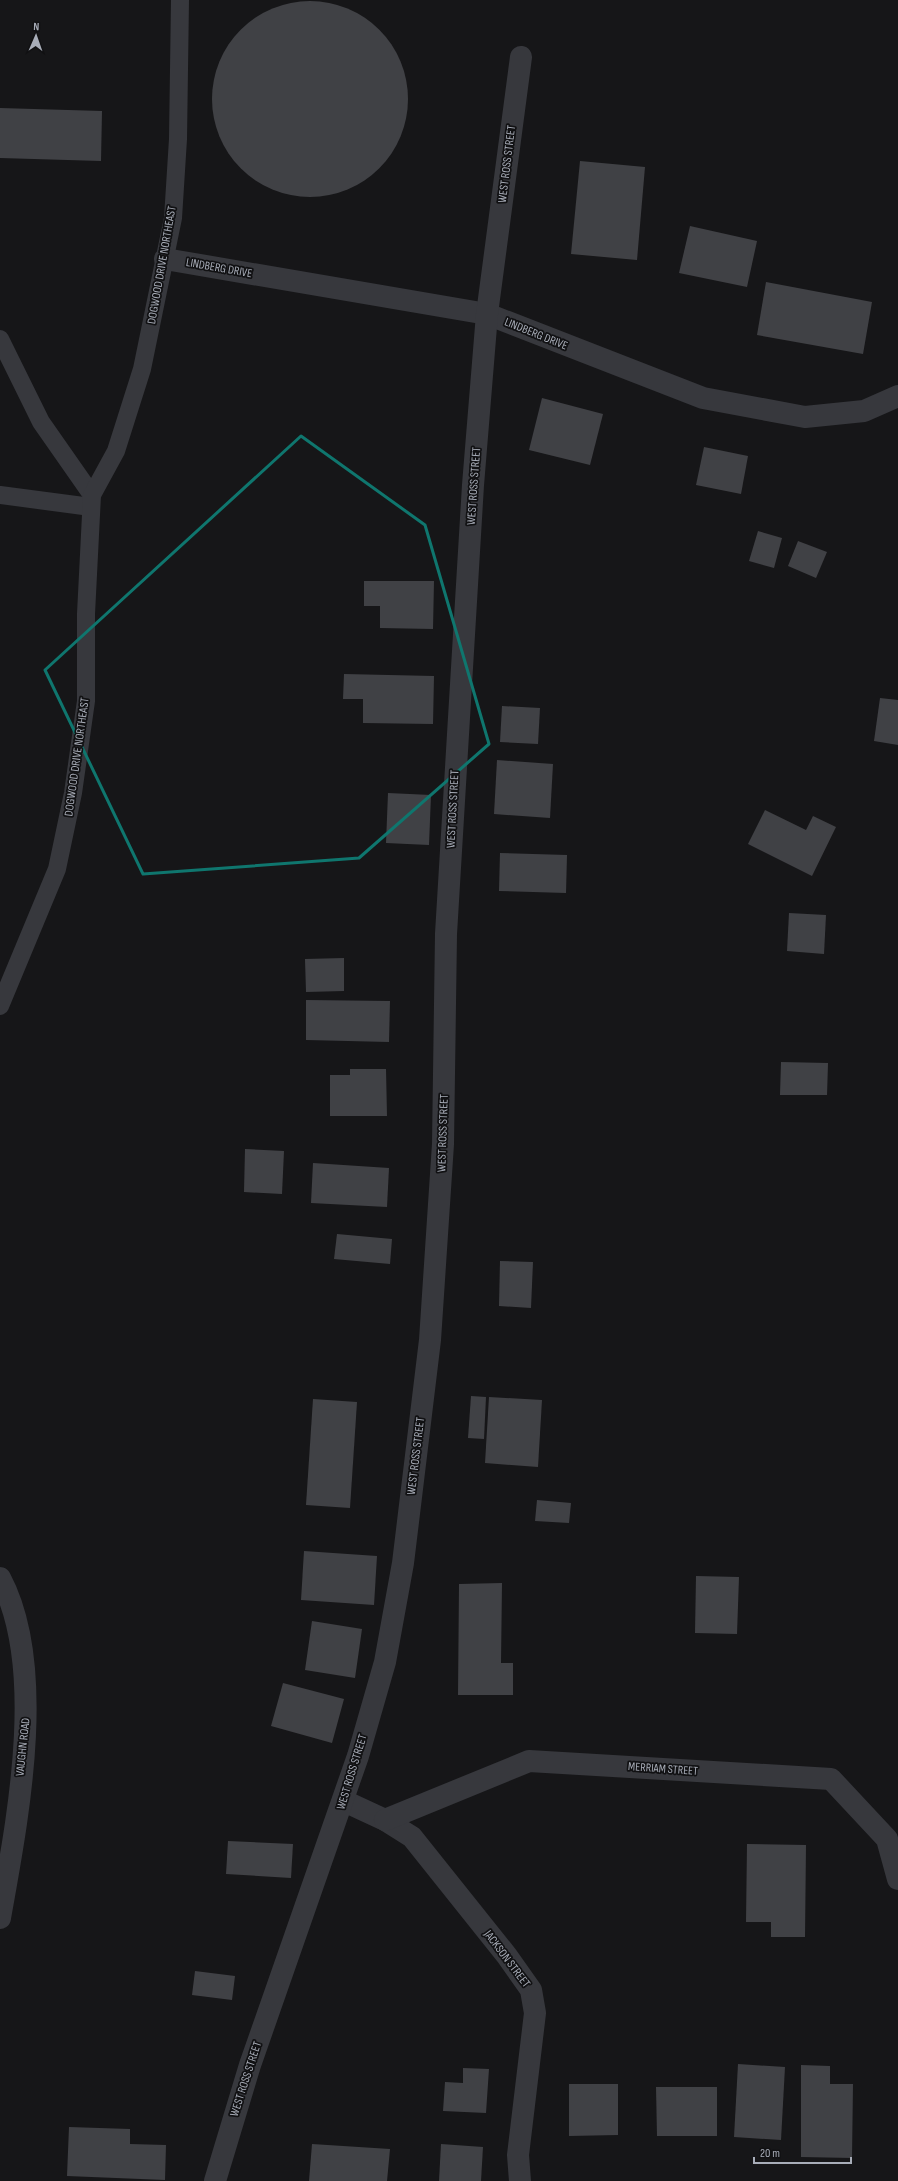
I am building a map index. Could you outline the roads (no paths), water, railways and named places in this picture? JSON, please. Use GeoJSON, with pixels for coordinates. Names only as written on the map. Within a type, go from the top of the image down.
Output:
{"type":"FeatureCollection","features":[{"type":"Feature","properties":{"kind":"street","name":"WEST ROSS STREET"},"geometry":{"type":"LineString","coordinates":[[215,2181],[250,2065],[344,1801],[385,1662],[400,1578],[430,1340],[443,1144],[446,926],[473,485],[487,314],[521,58]]}},
{"type":"Feature","properties":{"kind":"street","name":"LINDBERG DRIVE"},"geometry":{"type":"LineString","coordinates":[[164,259],[487,314],[703,398],[805,417],[864,411],[898,396]]}},
{"type":"Feature","properties":{"kind":"street","name":"VAUGHN ROAD"},"geometry":{"type":"LineString","coordinates":[[0,1578],[7,1592],[20,1636],[27,1713],[14,1835],[0,1918]]}},
{"type":"Feature","properties":{"kind":"street","name":"MERRIAM STREET"},"geometry":{"type":"LineString","coordinates":[[384,1820],[529,1761],[831,1779],[887,1839],[898,1878]]}},
{"type":"Feature","properties":{"kind":"street","name":"JACKSON STREET"},"geometry":{"type":"LineString","coordinates":[[344,1801],[384,1820],[412,1837],[507,1956],[531,1990],[535,2013],[518,2154],[520,2181]]}},
{"type":"Feature","properties":{"kind":"lane","name":"DOGWOOD DRIVE NORTHEAST"},"geometry":{"type":"LineString","coordinates":[[0,1006],[58,869],[73,793],[86,701],[86,614],[91,501],[116,451],[142,368],[173,218],[178,139],[180,0]]}},
{"type":"Feature","properties":{"kind":"lane"},"geometry":{"type":"LineString","coordinates":[[0,340],[41,422],[91,501]]}},
{"type":"Feature","properties":{"kind":"lane"},"geometry":{"type":"LineString","coordinates":[[0,494],[91,501]]}}]}
